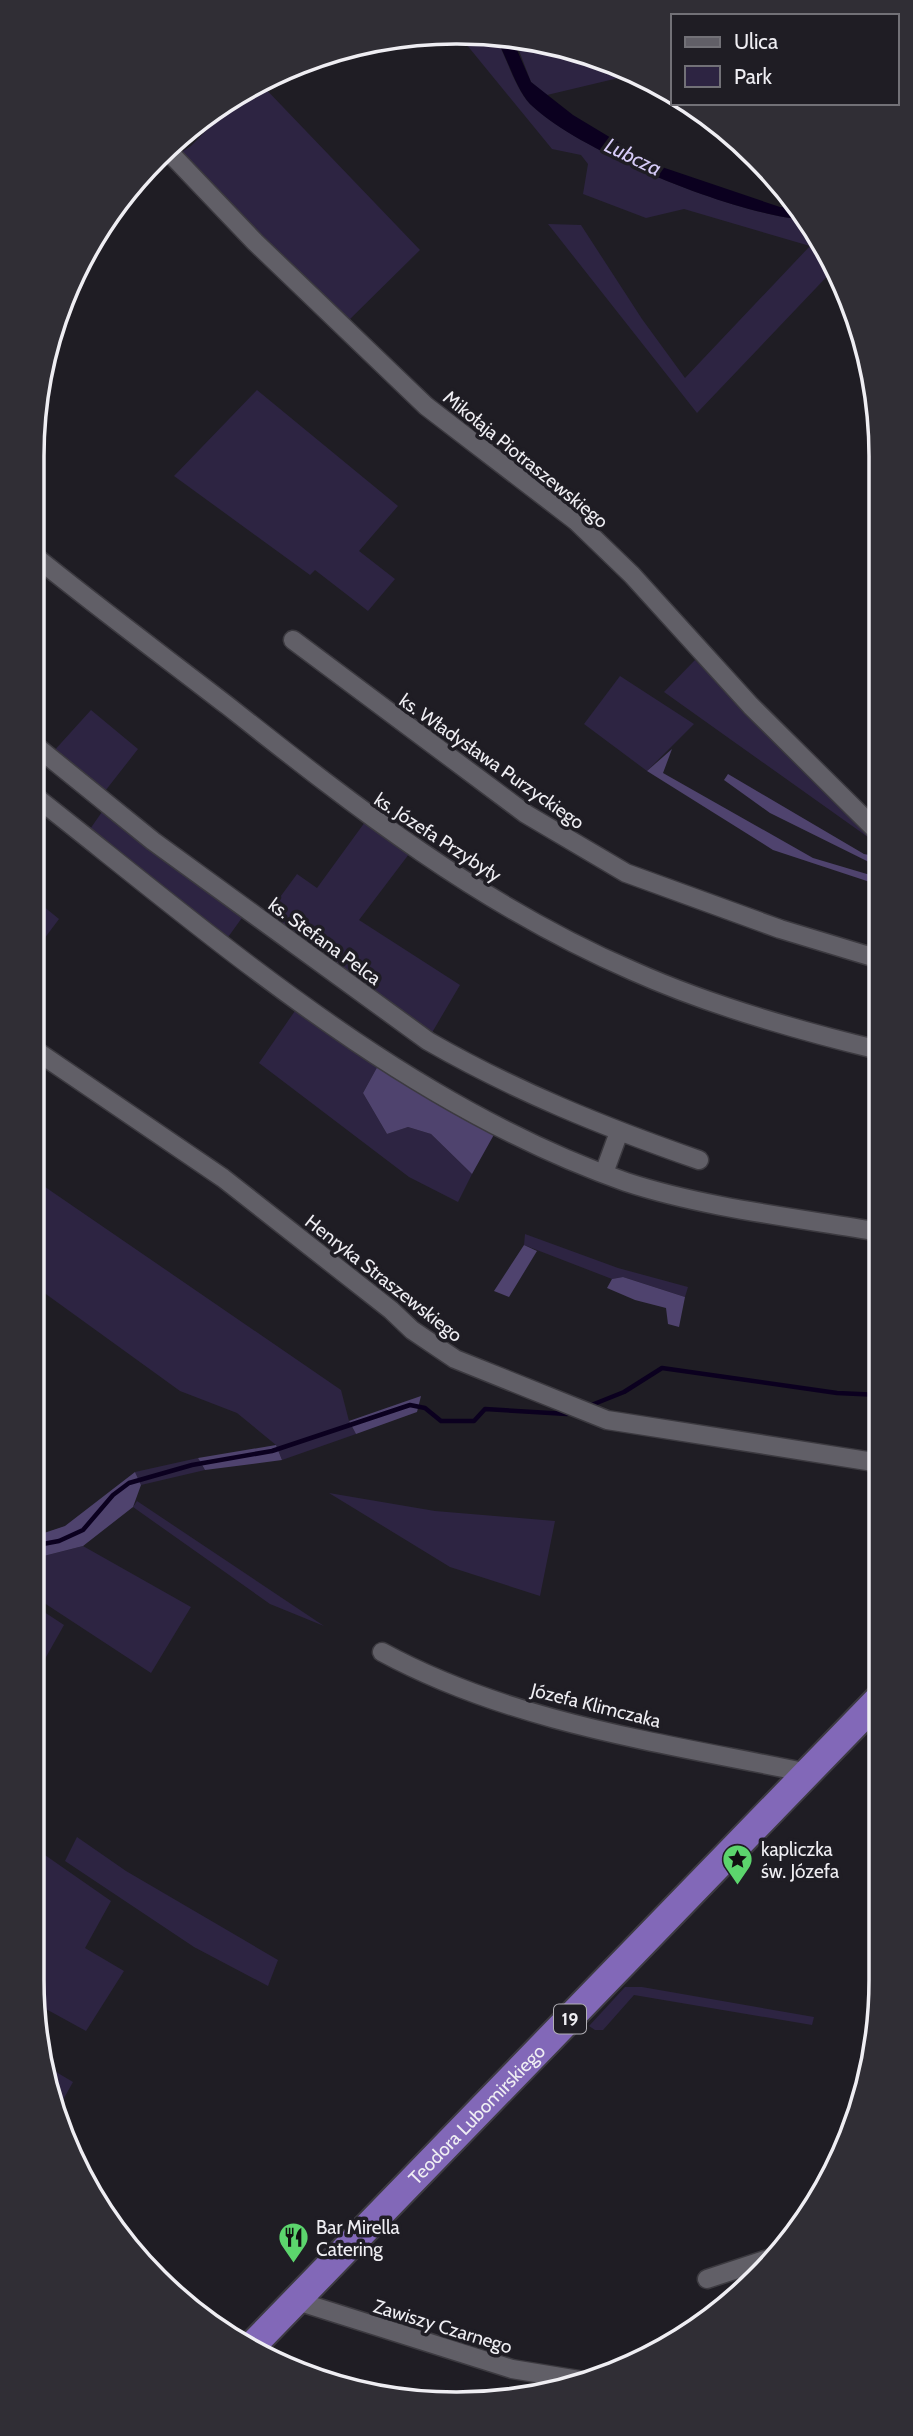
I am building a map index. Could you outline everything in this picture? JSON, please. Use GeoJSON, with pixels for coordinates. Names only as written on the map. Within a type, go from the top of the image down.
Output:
{"type":"FeatureCollection","features":[{"type":"Feature","properties":{"kind":"highway","name":"Teodora Lubomirskiego"},"geometry":{"type":"LineString","coordinates":[[257,2341],[869,1710]]}},
{"type":"Feature","properties":{"kind":"street","name":"Mikołaja Piotraszewskiego"},"geometry":{"type":"LineString","coordinates":[[173,157],[256,242],[426,406],[576,521],[632,575],[751,706],[869,823]]}},
{"type":"Feature","properties":{"kind":"street","name":"ks. Józefa Przybyły"},"geometry":{"type":"LineString","coordinates":[[44,563],[323,783],[403,842],[473,887],[548,929],[653,980],[738,1010],[869,1047]]}},
{"type":"Feature","properties":{"kind":"street","name":"ks. Władysława Purzyckiego"},"geometry":{"type":"LineString","coordinates":[[293,640],[353,688],[526,814],[626,873],[780,929],[869,956]]}},
{"type":"Feature","properties":{"kind":"street","name":"ks. Stefana Pelca"},"geometry":{"type":"LineString","coordinates":[[44,753],[164,849],[428,1041],[530,1096],[618,1132],[699,1160]]}},
{"type":"Feature","properties":{"kind":"street"},"geometry":{"type":"LineString","coordinates":[[44,803],[201,927],[334,1025],[485,1121],[628,1182],[704,1201],[869,1230]]}},
{"type":"Feature","properties":{"kind":"street","name":"Henryka Straszewskiego"},"geometry":{"type":"LineString","coordinates":[[44,1056],[223,1178],[391,1310],[412,1330],[455,1359],[586,1414],[627,1426],[869,1460]]}},
{"type":"Feature","properties":{"kind":"street"},"geometry":{"type":"LineString","coordinates":[[604,1173],[618,1132]]}},
{"type":"Feature","properties":{"kind":"street","name":"Józefa Klimczaka"},"geometry":{"type":"LineString","coordinates":[[382,1652],[458,1688],[566,1722],[808,1773]]}},
{"type":"Feature","properties":{"kind":"street"},"geometry":{"type":"LineString","coordinates":[[707,2279],[756,2263]]}},
{"type":"Feature","properties":{"kind":"street","name":"Zawiszy Czarnego"},"geometry":{"type":"LineString","coordinates":[[297,2301],[512,2370],[564,2378]]}},
{"type":"Feature","properties":{"kind":"green space"},"geometry":{"type":"Polygon","coordinates":[[[466,44],[500,46],[516,83],[530,104],[585,142],[621,161],[700,194],[794,218],[828,276],[697,413],[548,224],[581,225],[642,319],[685,378],[810,246],[684,209],[646,218],[583,194],[588,164],[581,155],[552,149],[466,44]]]}},
{"type":"Feature","properties":{"kind":"green space"},"geometry":{"type":"Polygon","coordinates":[[[518,49],[563,58],[620,78],[547,95],[531,82],[518,49]]]}},
{"type":"Feature","properties":{"kind":"green space"},"geometry":{"type":"Polygon","coordinates":[[[267,90],[420,250],[346,323],[177,155],[191,146],[215,122],[267,90]]]}},
{"type":"Feature","properties":{"kind":"green space"},"geometry":{"type":"Polygon","coordinates":[[[257,390],[398,506],[359,551],[395,579],[368,611],[315,570],[310,575],[174,476],[257,390]]]}},
{"type":"Feature","properties":{"kind":"green space"},"geometry":{"type":"Polygon","coordinates":[[[695,660],[869,831],[869,838],[664,692],[695,660]]]}},
{"type":"Feature","properties":{"kind":"green space"},"geometry":{"type":"Polygon","coordinates":[[[620,676],[694,724],[647,771],[584,724],[620,676]]]}},
{"type":"Feature","properties":{"kind":"green space"},"geometry":{"type":"Polygon","coordinates":[[[91,710],[138,749],[102,795],[52,753],[91,710]]]}},
{"type":"Feature","properties":{"kind":"green space"},"geometry":{"type":"Polygon","coordinates":[[[104,809],[244,915],[226,940],[88,832],[104,809]]]}},
{"type":"Feature","properties":{"kind":"green space"},"geometry":{"type":"Polygon","coordinates":[[[365,822],[409,854],[359,920],[460,985],[430,1036],[264,919],[297,874],[317,888],[365,822]]]}},
{"type":"Feature","properties":{"kind":"green space"},"geometry":{"type":"Polygon","coordinates":[[[44,907],[59,919],[44,939],[44,907]]]}},
{"type":"Feature","properties":{"kind":"green space"},"geometry":{"type":"Polygon","coordinates":[[[299,1005],[380,1062],[363,1093],[387,1134],[408,1127],[431,1134],[472,1174],[458,1202],[409,1177],[259,1063],[299,1005]]]}},
{"type":"Feature","properties":{"kind":"green space"},"geometry":{"type":"Polygon","coordinates":[[[44,1186],[341,1390],[349,1421],[356,1434],[282,1460],[276,1445],[237,1413],[180,1391],[44,1293],[44,1186]]]}},
{"type":"Feature","properties":{"kind":"green space"},"geometry":{"type":"Polygon","coordinates":[[[525,1234],[618,1268],[688,1287],[685,1297],[623,1277],[612,1279],[524,1245],[525,1234]]]}},
{"type":"Feature","properties":{"kind":"green space"},"geometry":{"type":"Polygon","coordinates":[[[198,1458],[205,1470],[141,1485],[135,1472],[198,1458]]]}},
{"type":"Feature","properties":{"kind":"green space"},"geometry":{"type":"Polygon","coordinates":[[[329,1493],[435,1511],[555,1521],[540,1596],[450,1567],[329,1493]]]}},
{"type":"Feature","properties":{"kind":"green space"},"geometry":{"type":"Polygon","coordinates":[[[137,1501],[324,1626],[270,1604],[133,1507],[137,1501]]]}},
{"type":"Feature","properties":{"kind":"green space"},"geometry":{"type":"Polygon","coordinates":[[[83,1546],[191,1607],[151,1673],[44,1603],[44,1556],[83,1546]]]}},
{"type":"Feature","properties":{"kind":"green space"},"geometry":{"type":"Polygon","coordinates":[[[44,1612],[64,1625],[44,1661],[44,1612]]]}},
{"type":"Feature","properties":{"kind":"green space"},"geometry":{"type":"Polygon","coordinates":[[[77,1837],[126,1871],[278,1960],[268,1986],[194,1947],[65,1861],[77,1837]]]}},
{"type":"Feature","properties":{"kind":"green space"},"geometry":{"type":"Polygon","coordinates":[[[44,1854],[111,1901],[85,1948],[124,1971],[86,2031],[45,2009],[44,1854]]]}},
{"type":"Feature","properties":{"kind":"green space"},"geometry":{"type":"Polygon","coordinates":[[[625,1987],[642,1987],[814,2017],[812,2025],[634,1995],[603,2030],[595,2030],[589,2026],[625,1987]]]}},
{"type":"Feature","properties":{"kind":"green space"},"geometry":{"type":"Polygon","coordinates":[[[55,2071],[73,2082],[63,2101],[55,2071]]]}},
{"type":"Feature","properties":{"kind":"shaded area"},"geometry":{"type":"Polygon","coordinates":[[[672,749],[663,773],[813,858],[869,875],[869,882],[773,850],[647,771],[672,749]]]}},
{"type":"Feature","properties":{"kind":"shaded area"},"geometry":{"type":"Polygon","coordinates":[[[728,774],[869,855],[869,862],[770,813],[724,780],[728,774]]]}},
{"type":"Feature","properties":{"kind":"shaded area"},"geometry":{"type":"Polygon","coordinates":[[[380,1062],[496,1131],[472,1174],[431,1134],[408,1127],[387,1134],[363,1093],[380,1062]]]}},
{"type":"Feature","properties":{"kind":"shaded area"},"geometry":{"type":"Polygon","coordinates":[[[524,1245],[537,1251],[509,1297],[494,1291],[524,1245]]]}},
{"type":"Feature","properties":{"kind":"shaded area"},"geometry":{"type":"Polygon","coordinates":[[[623,1277],[685,1297],[679,1327],[668,1324],[666,1308],[635,1300],[607,1288],[612,1279],[623,1277]]]}},
{"type":"Feature","properties":{"kind":"shaded area"},"geometry":{"type":"Polygon","coordinates":[[[421,1396],[417,1412],[356,1434],[349,1421],[421,1396]]]}},
{"type":"Feature","properties":{"kind":"shaded area"},"geometry":{"type":"Polygon","coordinates":[[[276,1445],[282,1460],[205,1470],[198,1458],[276,1445]]]}},
{"type":"Feature","properties":{"kind":"shaded area"},"geometry":{"type":"Polygon","coordinates":[[[135,1472],[141,1485],[133,1507],[83,1546],[44,1556],[44,1533],[65,1526],[135,1472]]]}},
{"type":"Feature","properties":{"kind":"water","name":"Lubcza"},"geometry":{"type":"Polygon","coordinates":[[[500,46],[516,48],[531,82],[573,115],[656,165],[786,207],[794,218],[700,194],[621,161],[554,123],[530,104],[516,83],[500,46]]]}},
{"type":"Feature","properties":{"kind":"waterway"},"geometry":{"type":"LineString","coordinates":[[589,1406],[624,1392],[662,1368],[837,1393],[869,1394]]}},
{"type":"Feature","properties":{"kind":"waterway"},"geometry":{"type":"LineString","coordinates":[[44,1544],[59,1541],[83,1530],[113,1495],[129,1483],[192,1465],[272,1451],[410,1405],[425,1408],[441,1421],[474,1421],[485,1409],[567,1414]]}},
{"type":"Feature","properties":{"kind":"place","name":"kapliczka św. Józefa"},"geometry":{"type":"Point","coordinates":[738,1887]}},
{"type":"Feature","properties":{"kind":"place","name":"Bar Mirella Catering"},"geometry":{"type":"Point","coordinates":[293,2265]}}]}
